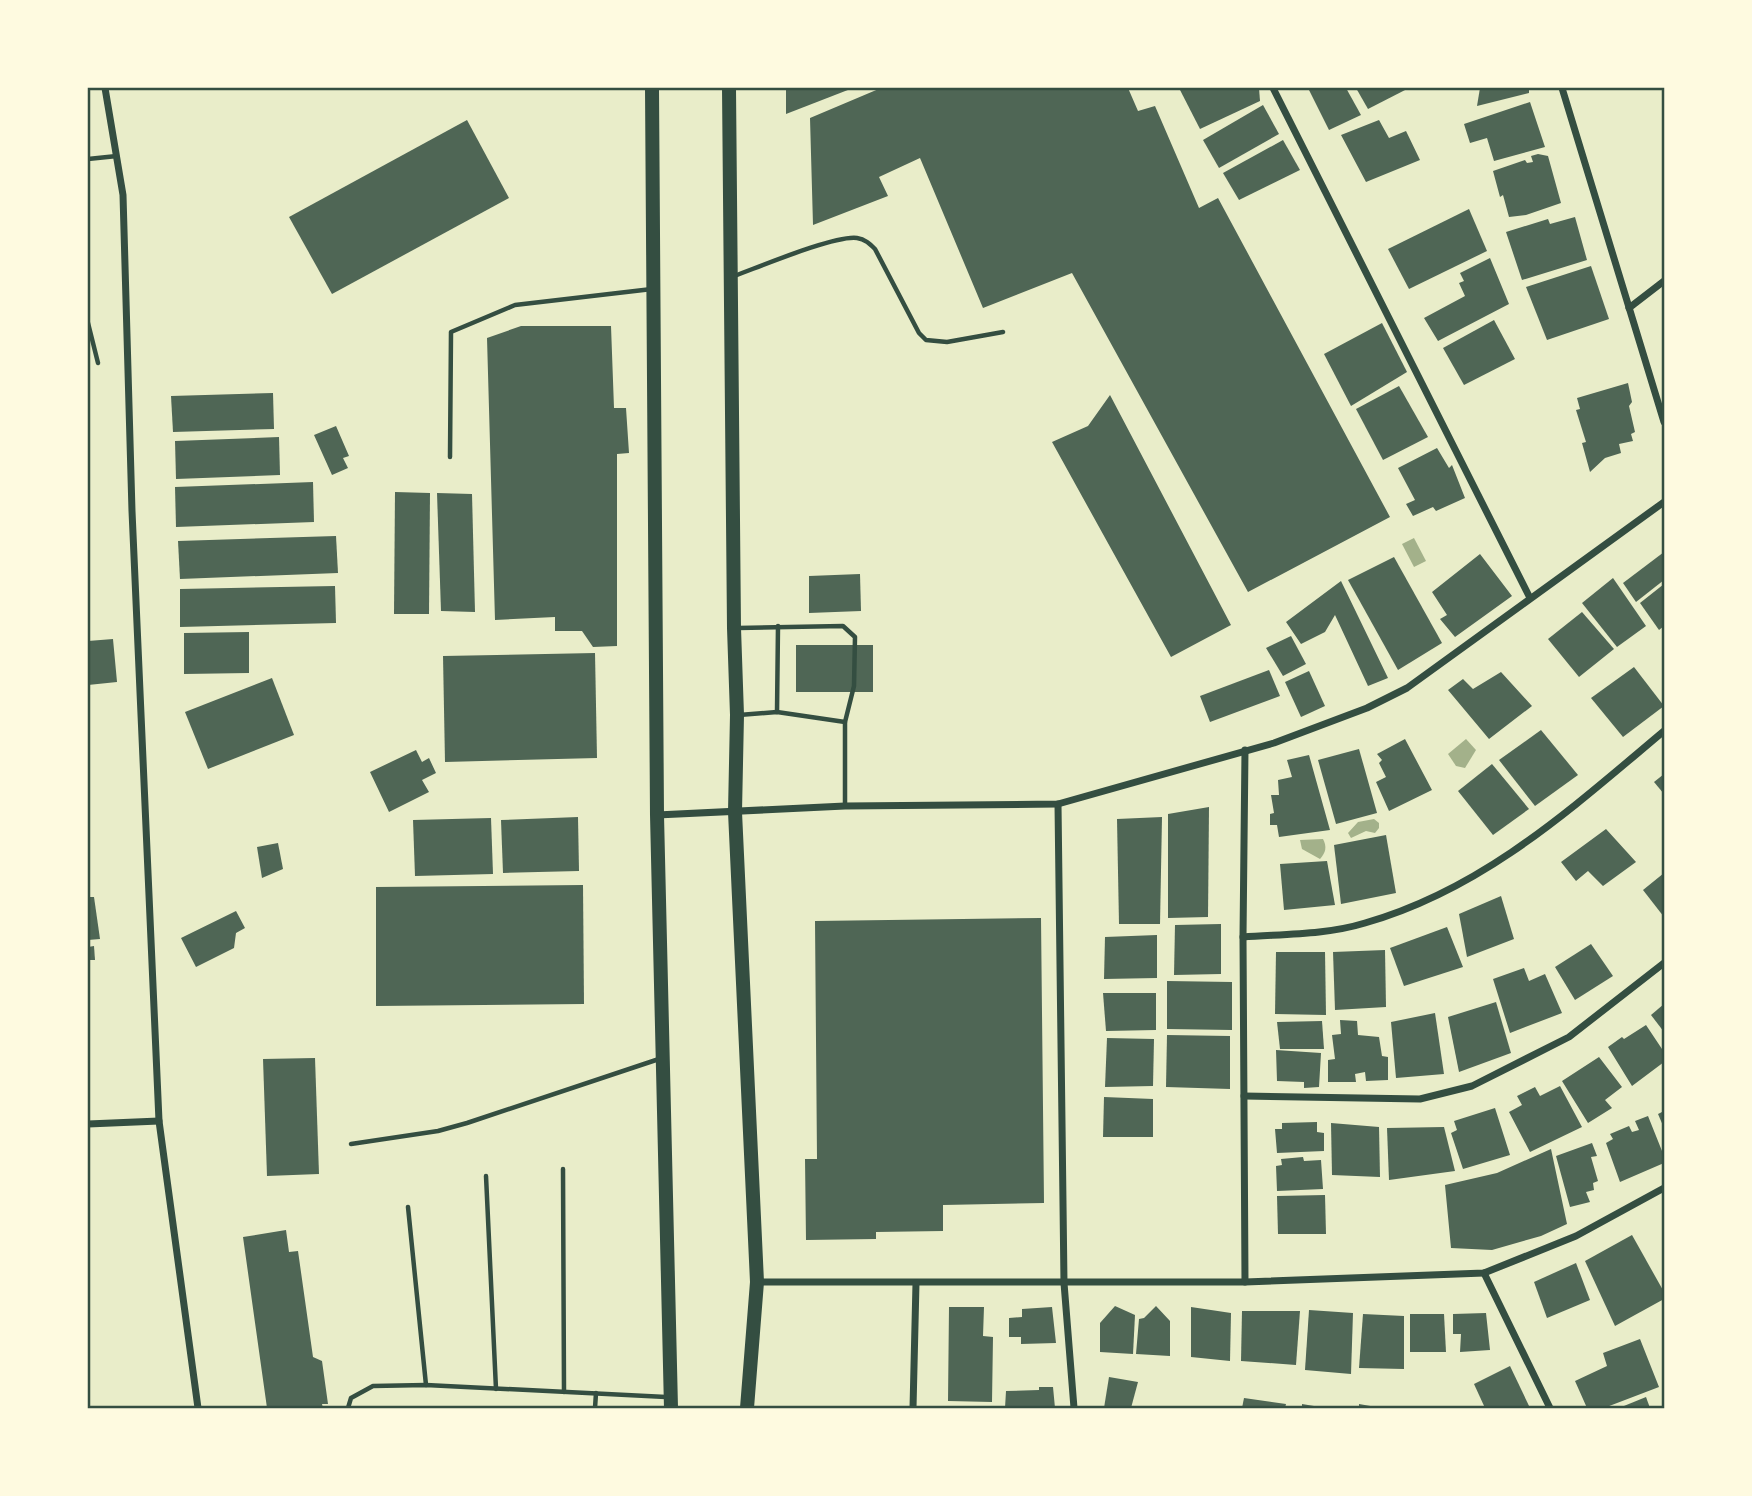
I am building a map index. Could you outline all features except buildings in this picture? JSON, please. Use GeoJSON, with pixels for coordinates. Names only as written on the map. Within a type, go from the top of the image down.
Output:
{"type":"FeatureCollection","features":[{"type":"Feature","properties":{"kind":"main road"},"geometry":{"type":"LineString","coordinates":[[652,88],[657,815],[671,1403]]}},
{"type":"Feature","properties":{"kind":"main road"},"geometry":{"type":"LineString","coordinates":[[729,88],[737,715],[735,812],[757,1282],[747,1409]]}},
{"type":"Feature","properties":{"kind":"street"},"geometry":{"type":"LineString","coordinates":[[105,88],[123,195],[132,511],[159,1121],[198,1409]]}},
{"type":"Feature","properties":{"kind":"street"},"geometry":{"type":"LineString","coordinates":[[1273,88],[1530,598]]}},
{"type":"Feature","properties":{"kind":"street"},"geometry":{"type":"LineString","coordinates":[[1562,88],[1664,422]]}},
{"type":"Feature","properties":{"kind":"street"},"geometry":{"type":"LineString","coordinates":[[1629,308],[1664,281]]}},
{"type":"Feature","properties":{"kind":"street"},"geometry":{"type":"LineString","coordinates":[[657,815],[845,806],[1058,804],[1274,743],[1330,723],[1407,688],[1664,502]]}},
{"type":"Feature","properties":{"kind":"street"},"geometry":{"type":"LineString","coordinates":[[1243,937],[1325,931],[1364,924],[1454,887],[1498,863],[1549,827],[1664,731]]}},
{"type":"Feature","properties":{"kind":"street"},"geometry":{"type":"LineString","coordinates":[[1245,750],[1245,1282]]}},
{"type":"Feature","properties":{"kind":"street"},"geometry":{"type":"LineString","coordinates":[[1058,804],[1064,1283],[1074,1409]]}},
{"type":"Feature","properties":{"kind":"street"},"geometry":{"type":"LineString","coordinates":[[1244,1096],[1420,1099],[1472,1086],[1569,1037],[1664,963]]}},
{"type":"Feature","properties":{"kind":"street"},"geometry":{"type":"LineString","coordinates":[[88,1124],[159,1121]]}},
{"type":"Feature","properties":{"kind":"street"},"geometry":{"type":"LineString","coordinates":[[757,1282],[1245,1282],[1485,1273],[1576,1236],[1664,1188]]}},
{"type":"Feature","properties":{"kind":"street"},"geometry":{"type":"LineString","coordinates":[[1485,1273],[1550,1409]]}},
{"type":"Feature","properties":{"kind":"street"},"geometry":{"type":"LineString","coordinates":[[913,1409],[916,1283]]}},
{"type":"Feature","properties":{"kind":"lane"},"geometry":{"type":"LineString","coordinates":[[88,159],[118,156]]}},
{"type":"Feature","properties":{"kind":"lane"},"geometry":{"type":"LineString","coordinates":[[730,277],[830,243],[859,238],[869,242],[875,249],[919,333],[926,340],[947,342],[1003,332]]}},
{"type":"Feature","properties":{"kind":"lane"},"geometry":{"type":"LineString","coordinates":[[450,457],[451,332],[515,305],[653,289]]}},
{"type":"Feature","properties":{"kind":"lane"},"geometry":{"type":"LineString","coordinates":[[88,323],[98,363]]}},
{"type":"Feature","properties":{"kind":"lane"},"geometry":{"type":"LineString","coordinates":[[777,712],[778,626]]}},
{"type":"Feature","properties":{"kind":"lane"},"geometry":{"type":"LineString","coordinates":[[734,628],[843,626],[855,637],[854,686],[845,722],[845,806]]}},
{"type":"Feature","properties":{"kind":"lane"},"geometry":{"type":"LineString","coordinates":[[737,715],[777,712],[845,722]]}},
{"type":"Feature","properties":{"kind":"lane"},"geometry":{"type":"LineString","coordinates":[[351,1144],[467,1123],[663,1058]]}},
{"type":"Feature","properties":{"kind":"lane"},"geometry":{"type":"LineString","coordinates":[[563,1169],[564,1392]]}},
{"type":"Feature","properties":{"kind":"lane"},"geometry":{"type":"LineString","coordinates":[[486,1175],[496,1388]]}},
{"type":"Feature","properties":{"kind":"lane"},"geometry":{"type":"LineString","coordinates":[[408,1207],[426,1385]]}},
{"type":"Feature","properties":{"kind":"lane"},"geometry":{"type":"LineString","coordinates":[[348,1409],[351,1398],[373,1386],[426,1385],[596,1393],[671,1403]]}},
{"type":"Feature","properties":{"kind":"lane"},"geometry":{"type":"LineString","coordinates":[[595,1409],[596,1393]]}},
{"type":"Feature","properties":{"kind":"shaded area"},"geometry":{"type":"Polygon","coordinates":[[[1414,538],[1426,561],[1414,567],[1402,544],[1414,538]]]}},
{"type":"Feature","properties":{"kind":"shaded area"},"geometry":{"type":"Polygon","coordinates":[[[1466,739],[1476,750],[1465,768],[1456,766],[1448,754],[1466,739]]]}},
{"type":"Feature","properties":{"kind":"shaded area"},"geometry":{"type":"Polygon","coordinates":[[[1374,819],[1379,823],[1375,833],[1366,831],[1351,838],[1348,833],[1358,822],[1374,819]]]}},
{"type":"Feature","properties":{"kind":"shaded area"},"geometry":{"type":"Polygon","coordinates":[[[1323,839],[1325,849],[1320,859],[1302,849],[1300,840],[1323,839]]]}}]}
